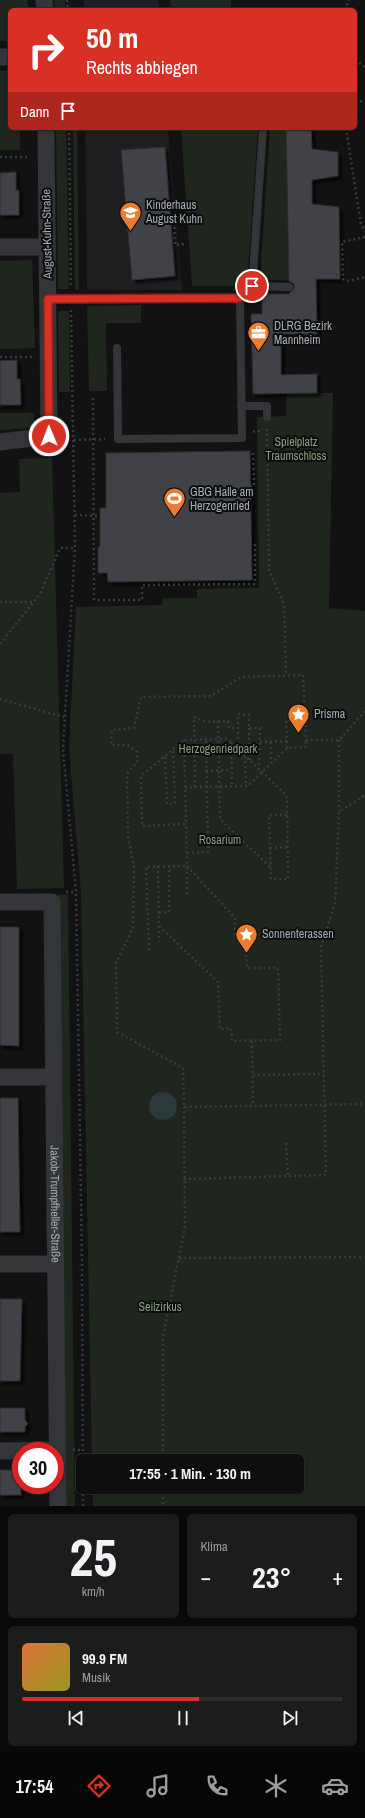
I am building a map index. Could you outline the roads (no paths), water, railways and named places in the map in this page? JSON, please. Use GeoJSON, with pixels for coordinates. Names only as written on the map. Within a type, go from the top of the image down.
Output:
{"type":"FeatureCollection","features":[{"type":"Feature","properties":{"kind":"street","name":"August-Kuhn-Straße"},"geometry":{"type":"LineString","coordinates":[[0,442],[49,436],[46,130]]}},
{"type":"Feature","properties":{"kind":"street"},"geometry":{"type":"LineString","coordinates":[[0,247],[47,246]]}},
{"type":"Feature","properties":{"kind":"street","name":"Jakob-Trumpfheller-Straße"},"geometry":{"type":"LineString","coordinates":[[0,902],[52,902],[56,1264],[56,1442]]}},
{"type":"Feature","properties":{"kind":"street"},"geometry":{"type":"LineString","coordinates":[[0,1077],[54,1076]]}},
{"type":"Feature","properties":{"kind":"street"},"geometry":{"type":"LineString","coordinates":[[0,1264],[56,1264]]}},
{"type":"Feature","properties":{"kind":"street"},"geometry":{"type":"LineString","coordinates":[[0,1451],[12,1451]]}},
{"type":"Feature","properties":{"kind":"street","name":"Jakob-Trumpfheller-Straße"},"geometry":{"type":"LineString","coordinates":[[58,1494],[58,1506]]}},
{"type":"Feature","properties":{"kind":"lane"},"geometry":{"type":"LineString","coordinates":[[48,299],[240,298],[252,289],[263,130]]}},
{"type":"Feature","properties":{"kind":"lane"},"geometry":{"type":"LineString","coordinates":[[252,286],[277,290]]}},
{"type":"Feature","properties":{"kind":"lane"},"geometry":{"type":"LineString","coordinates":[[117,348],[118,439],[242,438],[240,298]]}},
{"type":"Feature","properties":{"kind":"lane"},"geometry":{"type":"LineString","coordinates":[[241,406],[267,406],[268,417]]}},
{"type":"Feature","properties":{"kind":"place","name":"Kinderhaus August Kuhn"},"geometry":{"type":"Point","coordinates":[131,232]}},
{"type":"Feature","properties":{"kind":"place","name":"DLRG Bezirk Mannheim"},"geometry":{"type":"Point","coordinates":[259,352]}},
{"type":"Feature","properties":{"kind":"place","name":"GBG Halle am Herzogenried"},"geometry":{"type":"Point","coordinates":[175,518]}},
{"type":"Feature","properties":{"kind":"place","name":"Prisma"},"geometry":{"type":"Point","coordinates":[298,734]}},
{"type":"Feature","properties":{"kind":"place","name":"Sonnenterassen"},"geometry":{"type":"Point","coordinates":[247,954]}},
{"type":"Feature","properties":{"kind":"park label","name":"Spielplatz Traumschloss"},"geometry":{"type":"Point","coordinates":[296,449]}},
{"type":"Feature","properties":{"kind":"park label","name":"Herzogenriedpark"},"geometry":{"type":"Point","coordinates":[218,749]}},
{"type":"Feature","properties":{"kind":"park label","name":"Rosarium"},"geometry":{"type":"Point","coordinates":[220,840]}},
{"type":"Feature","properties":{"kind":"park label","name":"Seilzirkus"},"geometry":{"type":"Point","coordinates":[160,1307]}}]}
